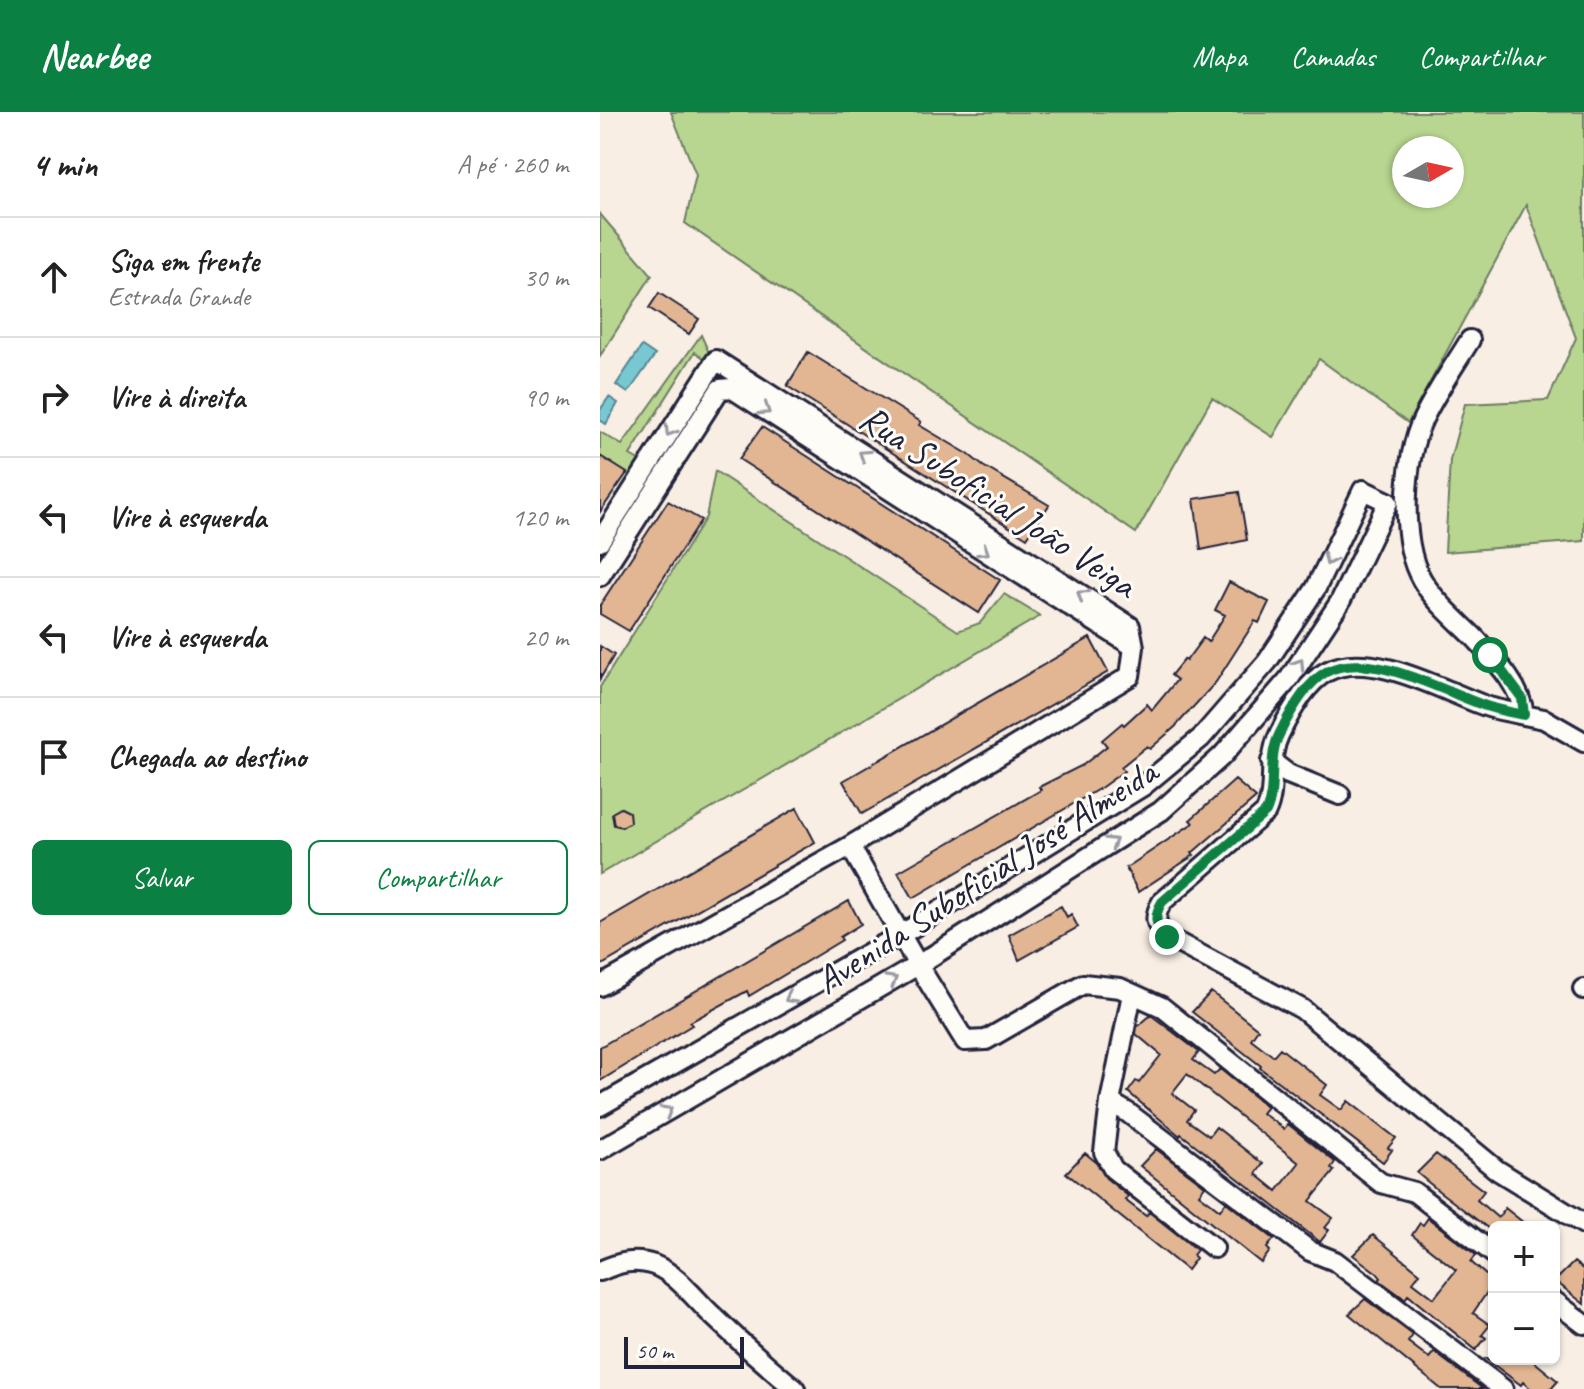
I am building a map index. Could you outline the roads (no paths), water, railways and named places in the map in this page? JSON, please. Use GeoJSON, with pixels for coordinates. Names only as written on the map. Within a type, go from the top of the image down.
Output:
{"type":"FeatureCollection","features":[{"type":"Feature","properties":{"kind":"street"},"geometry":{"type":"LineString","coordinates":[[1470,340],[1422,421],[1414,447],[1406,509],[1411,551],[1424,584],[1490,655],[1522,698],[1524,715]]}},
{"type":"Feature","properties":{"kind":"street","name":"Rua Suboficial João Veiga"},"geometry":{"type":"LineString","coordinates":[[600,541],[716,360],[1130,626],[1134,647]]}},
{"type":"Feature","properties":{"kind":"street","name":"Rua Suboficial João Veiga"},"geometry":{"type":"LineString","coordinates":[[600,576],[720,389],[731,388],[1134,647]]}},
{"type":"Feature","properties":{"kind":"street","name":"Avenida Suboficial José Almeida"},"geometry":{"type":"LineString","coordinates":[[600,1106],[902,934],[1143,786],[1201,738],[1267,662],[1316,588],[1363,490],[1388,502],[1332,615],[1289,679],[1222,756],[1161,811],[918,965],[600,1150]]}},
{"type":"Feature","properties":{"kind":"street"},"geometry":{"type":"LineString","coordinates":[[600,986],[850,846],[1130,676],[1134,647]]}},
{"type":"Feature","properties":{"kind":"street"},"geometry":{"type":"LineString","coordinates":[[1584,742],[1544,719],[1486,706],[1383,667],[1340,666],[1315,680],[1306,690],[1278,737],[1271,761],[1271,795],[1266,812],[1162,902],[1155,915],[1159,929],[1167,937],[1302,1009],[1497,1170],[1584,1224]]}},
{"type":"Feature","properties":{"kind":"street"},"geometry":{"type":"LineString","coordinates":[[1271,761],[1288,774],[1340,795]]}},
{"type":"Feature","properties":{"kind":"street"},"geometry":{"type":"LineString","coordinates":[[850,846],[965,1041],[986,1040],[1083,984],[1120,988],[1162,1007],[1381,1183],[1414,1192],[1488,1249]]}},
{"type":"Feature","properties":{"kind":"street"},"geometry":{"type":"LineString","coordinates":[[1132,994],[1110,1102],[1104,1152],[1113,1169],[1214,1248]]}},
{"type":"Feature","properties":{"kind":"street"},"geometry":{"type":"LineString","coordinates":[[1110,1102],[1310,1251],[1335,1261],[1503,1389]]}},
{"type":"Feature","properties":{"kind":"street"},"geometry":{"type":"LineString","coordinates":[[600,1271],[617,1263],[633,1261],[654,1265],[673,1276],[757,1358],[795,1389]]}},
{"type":"Feature","properties":{"kind":"street"},"geometry":{"type":"LineString","coordinates":[[1560,1306],[1584,1324]]}},
{"type":"Feature","properties":{"kind":"water"},"geometry":{"type":"Polygon","coordinates":[[[642,346],[655,355],[628,393],[616,385],[642,346]]]}},
{"type":"Feature","properties":{"kind":"water"},"geometry":{"type":"Polygon","coordinates":[[[609,397],[618,403],[606,424],[600,420],[600,410],[609,397]]]}}]}
